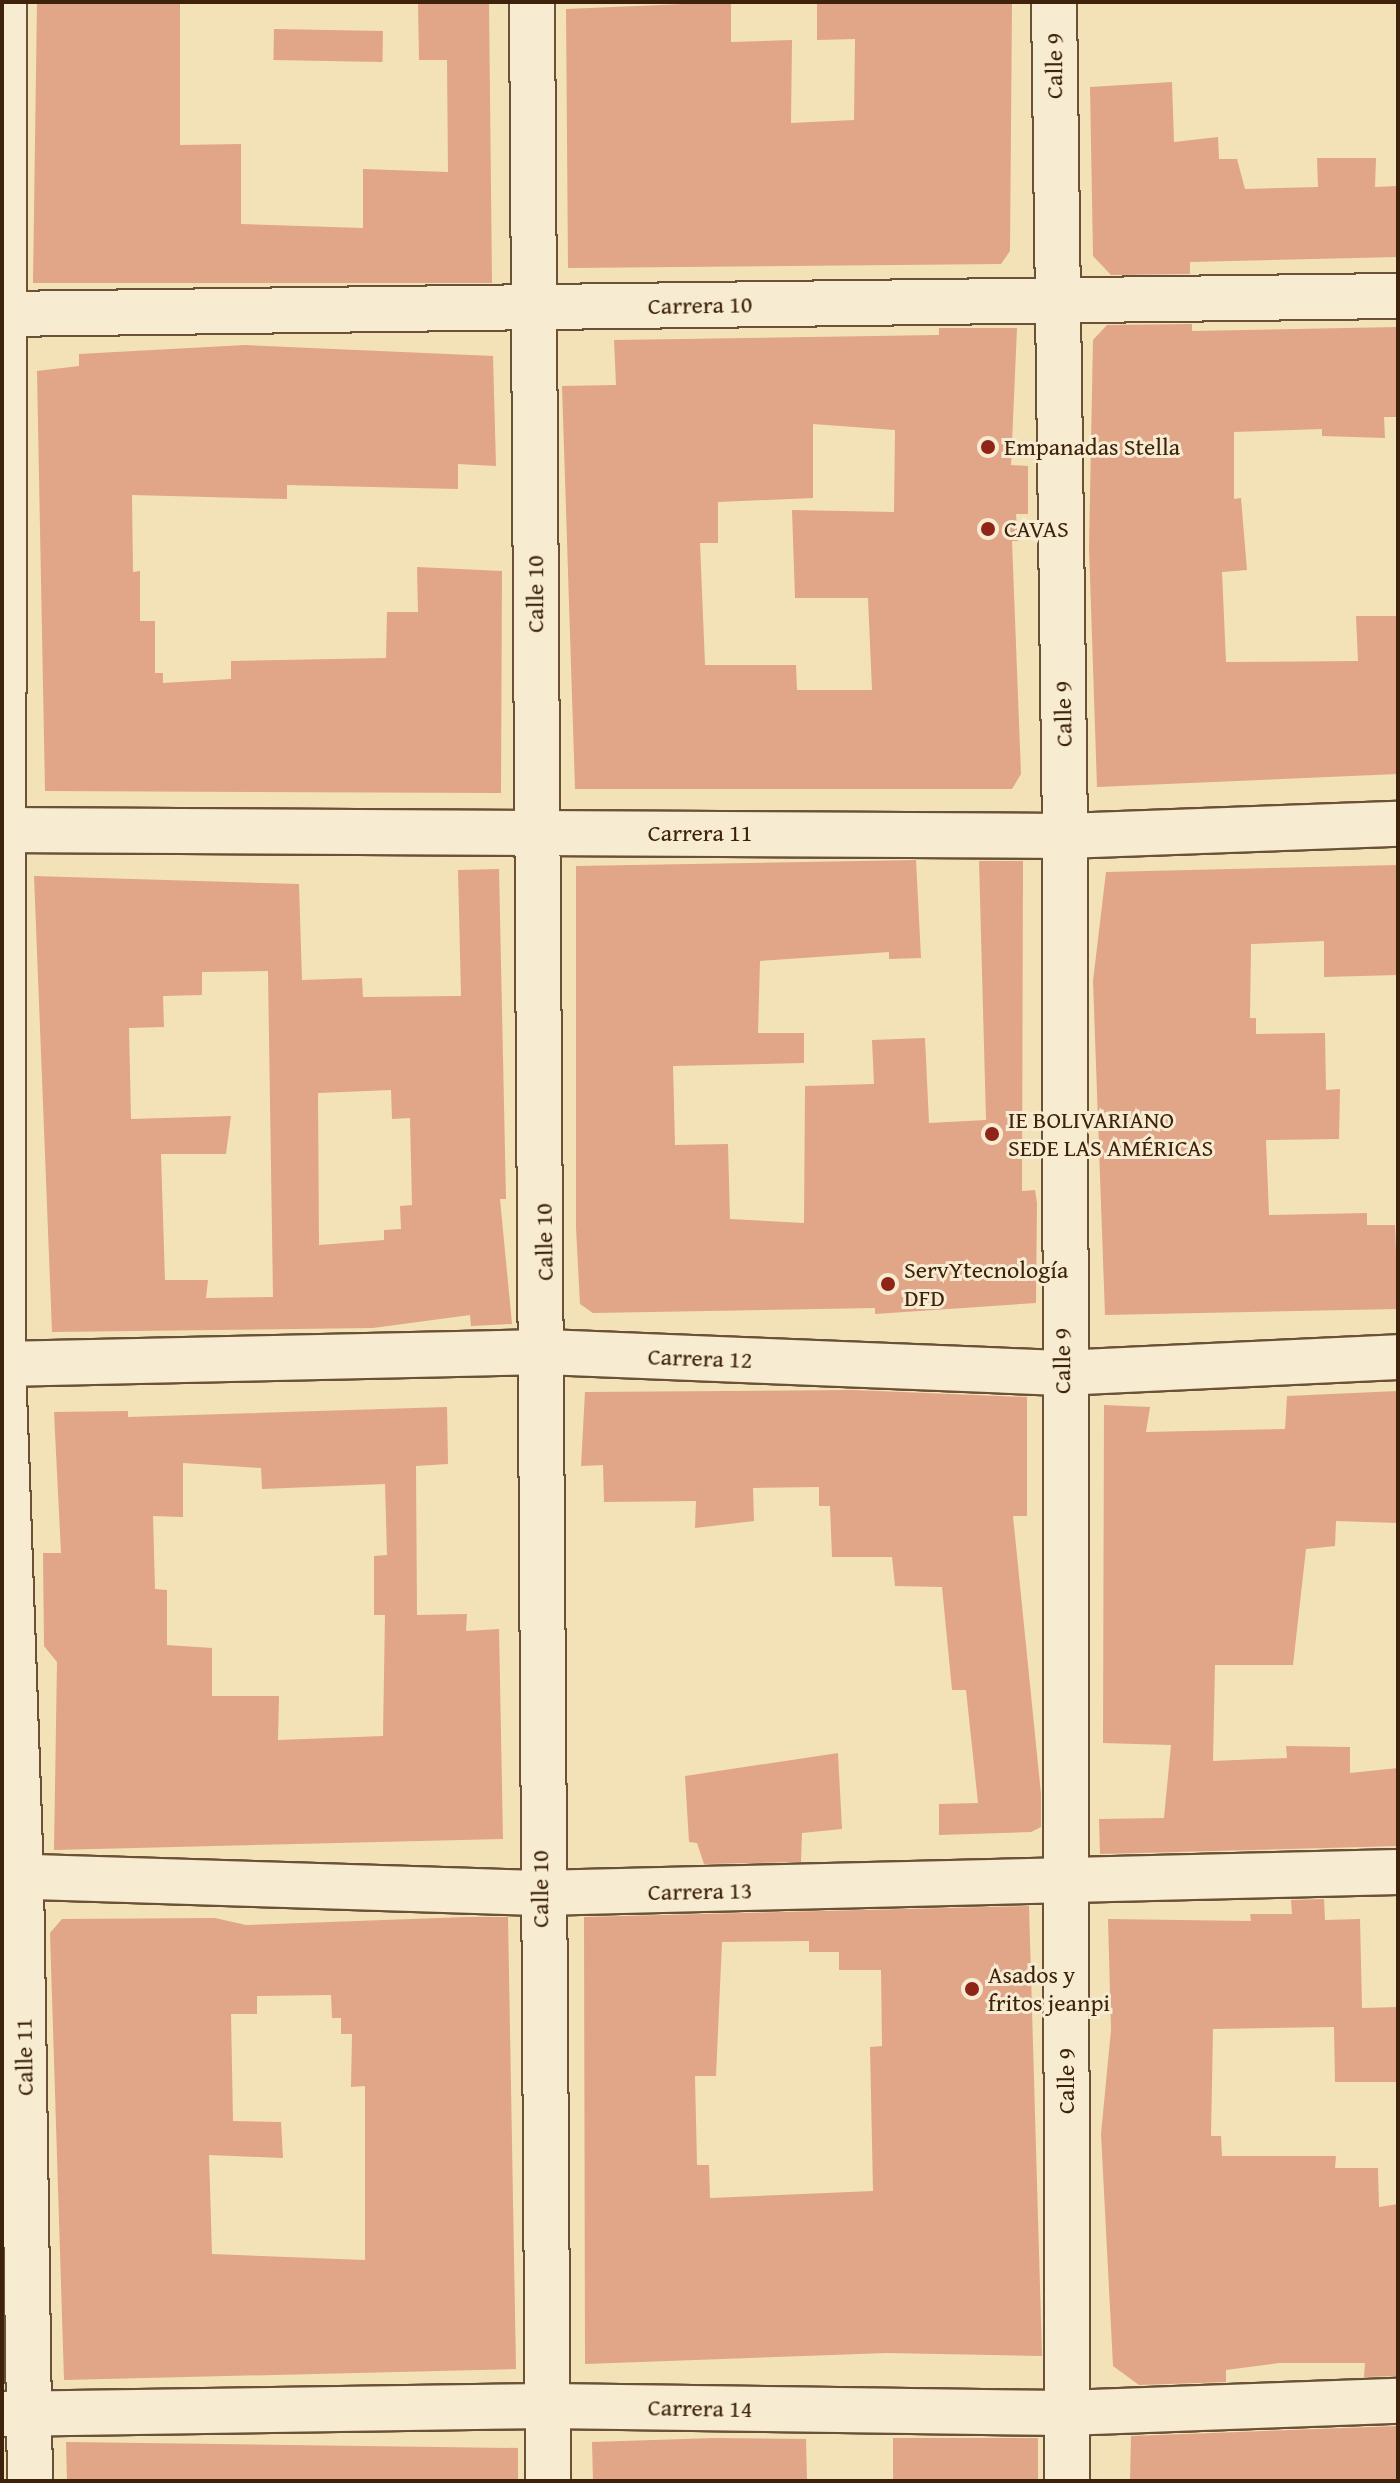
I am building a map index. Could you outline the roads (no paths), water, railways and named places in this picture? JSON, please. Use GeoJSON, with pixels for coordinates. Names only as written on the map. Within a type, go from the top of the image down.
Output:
{"type":"FeatureCollection","features":[{"type":"Feature","properties":{"kind":"street","name":"Calle 11"},"geometry":{"type":"LineString","coordinates":[[4,2],[3,1364],[12,1876],[15,2414],[30,2481]]}},
{"type":"Feature","properties":{"kind":"street","name":"Calle 10"},"geometry":{"type":"LineString","coordinates":[[532,2],[537,832],[545,1352],[539,1893],[548,2481]]}},
{"type":"Feature","properties":{"kind":"street","name":"Calle 9"},"geometry":{"type":"LineString","coordinates":[[1054,2],[1054,300],[1065,836],[1061,1373],[1067,1886],[1067,2481]]}},
{"type":"Feature","properties":{"kind":"street","name":"Carrera 10"},"geometry":{"type":"LineString","coordinates":[[2,314],[1398,296]]}},
{"type":"Feature","properties":{"kind":"street","name":"Carrera 11"},"geometry":{"type":"LineString","coordinates":[[3,830],[1065,836],[1398,824]]}},
{"type":"Feature","properties":{"kind":"street","name":"Carrera 12"},"geometry":{"type":"LineString","coordinates":[[3,1364],[545,1352],[1061,1373],[1398,1357]]}},
{"type":"Feature","properties":{"kind":"street","name":"Carrera 13"},"geometry":{"type":"LineString","coordinates":[[12,1876],[539,1893],[1067,1886],[1398,1872]]}},
{"type":"Feature","properties":{"kind":"street","name":"Carrera 14"},"geometry":{"type":"LineString","coordinates":[[15,2414],[548,2406],[1065,2413],[1398,2401]]}},
{"type":"Feature","properties":{"kind":"place","name":"Empanadas Stella"},"geometry":{"type":"Point","coordinates":[988,447]}},
{"type":"Feature","properties":{"kind":"place","name":"CAVAS"},"geometry":{"type":"Point","coordinates":[988,529]}},
{"type":"Feature","properties":{"kind":"place","name":"IE BOLIVARIANO SEDE LAS AMÉRICAS"},"geometry":{"type":"Point","coordinates":[992,1134]}},
{"type":"Feature","properties":{"kind":"place","name":"ServYtecnología DFD"},"geometry":{"type":"Point","coordinates":[888,1284]}},
{"type":"Feature","properties":{"kind":"place","name":"Asados y fritos jeanpi"},"geometry":{"type":"Point","coordinates":[972,1989]}}]}
